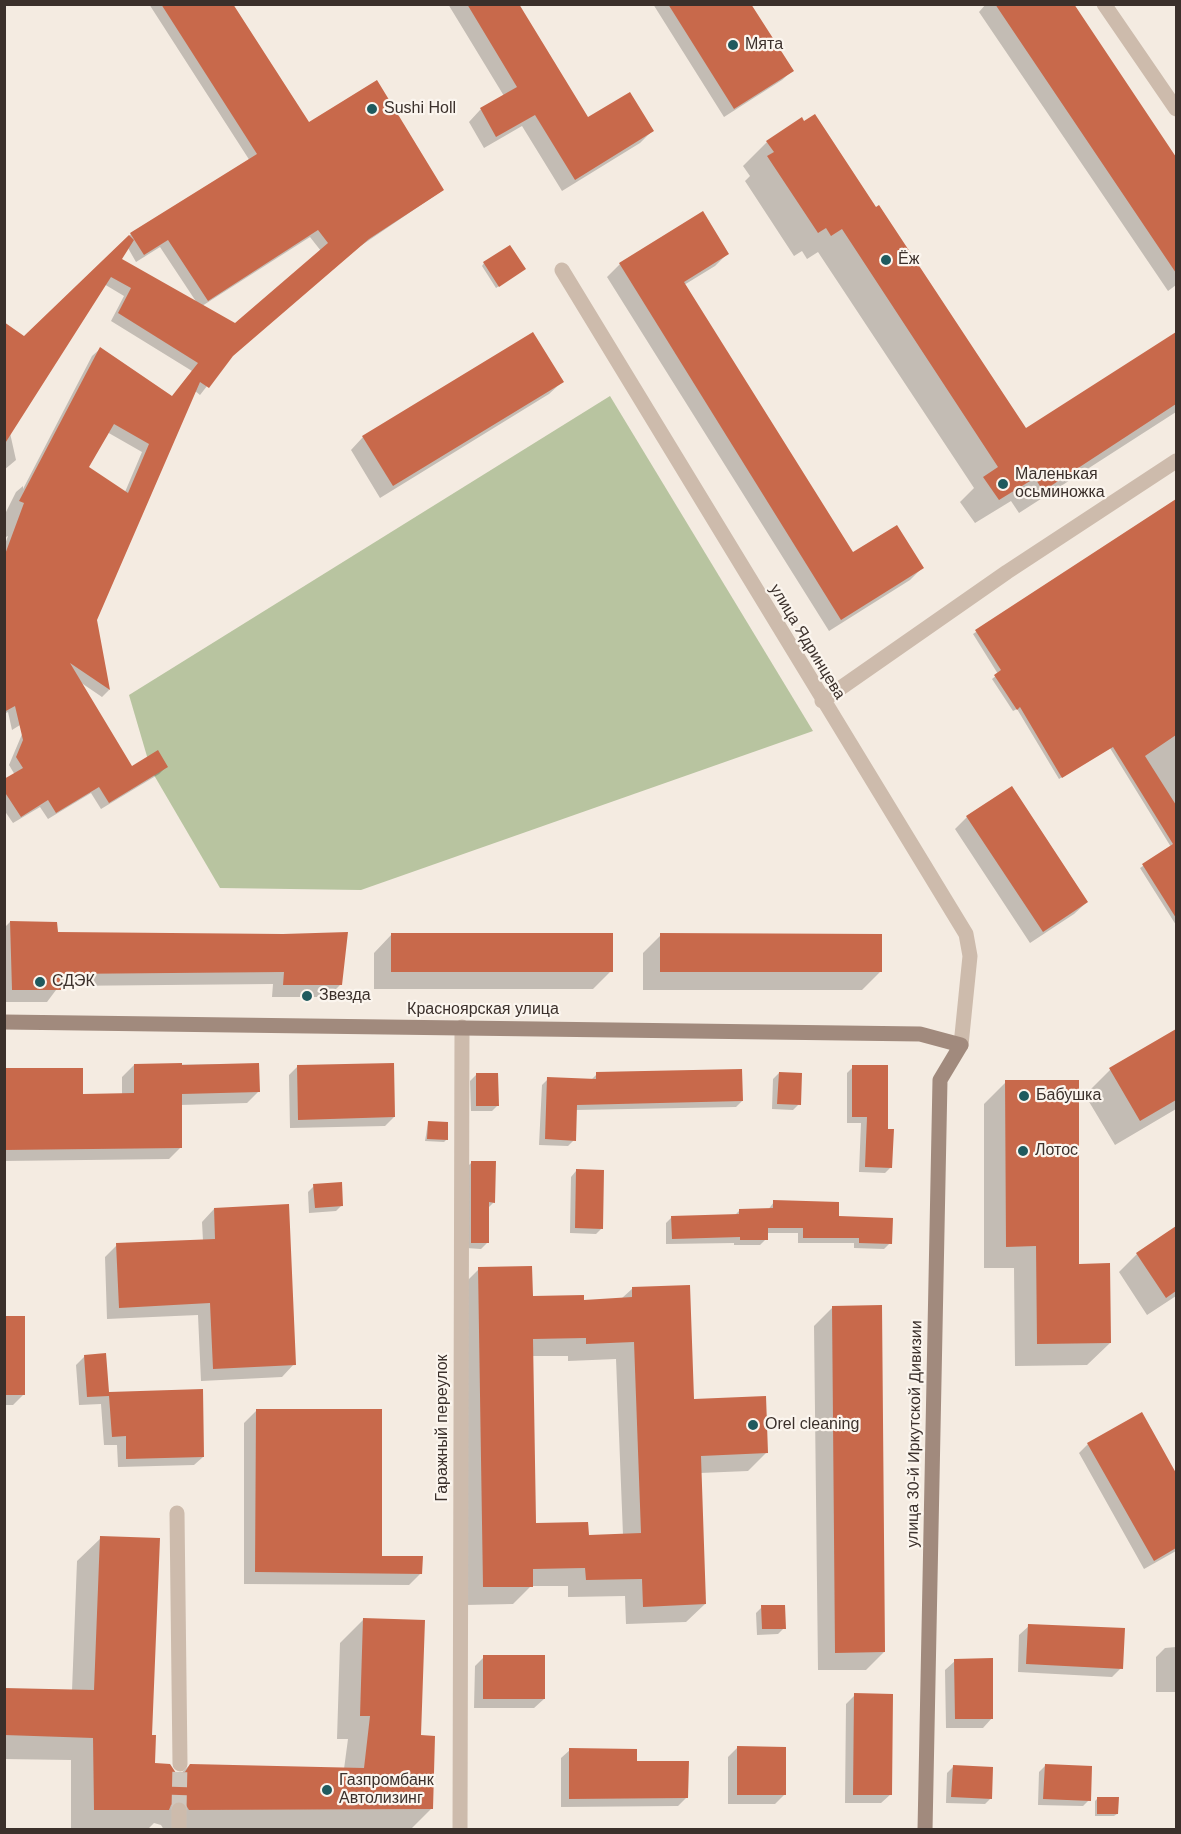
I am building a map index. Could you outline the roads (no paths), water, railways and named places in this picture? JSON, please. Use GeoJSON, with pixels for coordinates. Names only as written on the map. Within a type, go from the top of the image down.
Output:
{"type":"FeatureCollection","features":[{"type":"Feature","properties":{"kind":"street"},"geometry":{"type":"LineString","coordinates":[[1104,4],[1176,109]]}},
{"type":"Feature","properties":{"kind":"street","name":"улица Ядринцева"},"geometry":{"type":"LineString","coordinates":[[562,270],[822,701],[966,934],[970,956],[961,1046]]}},
{"type":"Feature","properties":{"kind":"street"},"geometry":{"type":"LineString","coordinates":[[822,701],[1007,572],[1176,461]]}},
{"type":"Feature","properties":{"kind":"street","name":"Красноярская улица"},"geometry":{"type":"LineString","coordinates":[[4,1022],[373,1029],[462,1027],[920,1034],[961,1046]]}},
{"type":"Feature","properties":{"kind":"street","name":"Гаражный переулок"},"geometry":{"type":"LineString","coordinates":[[460,1830],[462,1027]]}},
{"type":"Feature","properties":{"kind":"street","name":"улица 30-й Иркутской Дивизии"},"geometry":{"type":"LineString","coordinates":[[925,1830],[940,1080],[961,1046]]}},
{"type":"Feature","properties":{"kind":"street"},"geometry":{"type":"LineString","coordinates":[[177,1513],[180,1764]]}},
{"type":"Feature","properties":{"kind":"street"},"geometry":{"type":"LineString","coordinates":[[179,1810],[179,1830]]}},
{"type":"Feature","properties":{"kind":"tunnel"},"geometry":{"type":"LineString","coordinates":[[179,1810],[180,1764]]}},
{"type":"Feature","properties":{"kind":"place","name":"Мята"},"geometry":{"type":"Point","coordinates":[733,45]}},
{"type":"Feature","properties":{"kind":"place","name":"Sushi Holl"},"geometry":{"type":"Point","coordinates":[372,109]}},
{"type":"Feature","properties":{"kind":"place","name":"Ёж"},"geometry":{"type":"Point","coordinates":[886,260]}},
{"type":"Feature","properties":{"kind":"place","name":"Маленькая осьминожка"},"geometry":{"type":"Point","coordinates":[1003,484]}},
{"type":"Feature","properties":{"kind":"place","name":"СДЭК"},"geometry":{"type":"Point","coordinates":[40,982]}},
{"type":"Feature","properties":{"kind":"place","name":"Звезда"},"geometry":{"type":"Point","coordinates":[307,996]}},
{"type":"Feature","properties":{"kind":"place","name":"Бабушка"},"geometry":{"type":"Point","coordinates":[1024,1096]}},
{"type":"Feature","properties":{"kind":"place","name":"Лотос"},"geometry":{"type":"Point","coordinates":[1023,1151]}},
{"type":"Feature","properties":{"kind":"place","name":"Orel cleaning"},"geometry":{"type":"Point","coordinates":[753,1425]}},
{"type":"Feature","properties":{"kind":"place","name":"Газпромбанк Автолизинг"},"geometry":{"type":"Point","coordinates":[327,1790]}}]}
